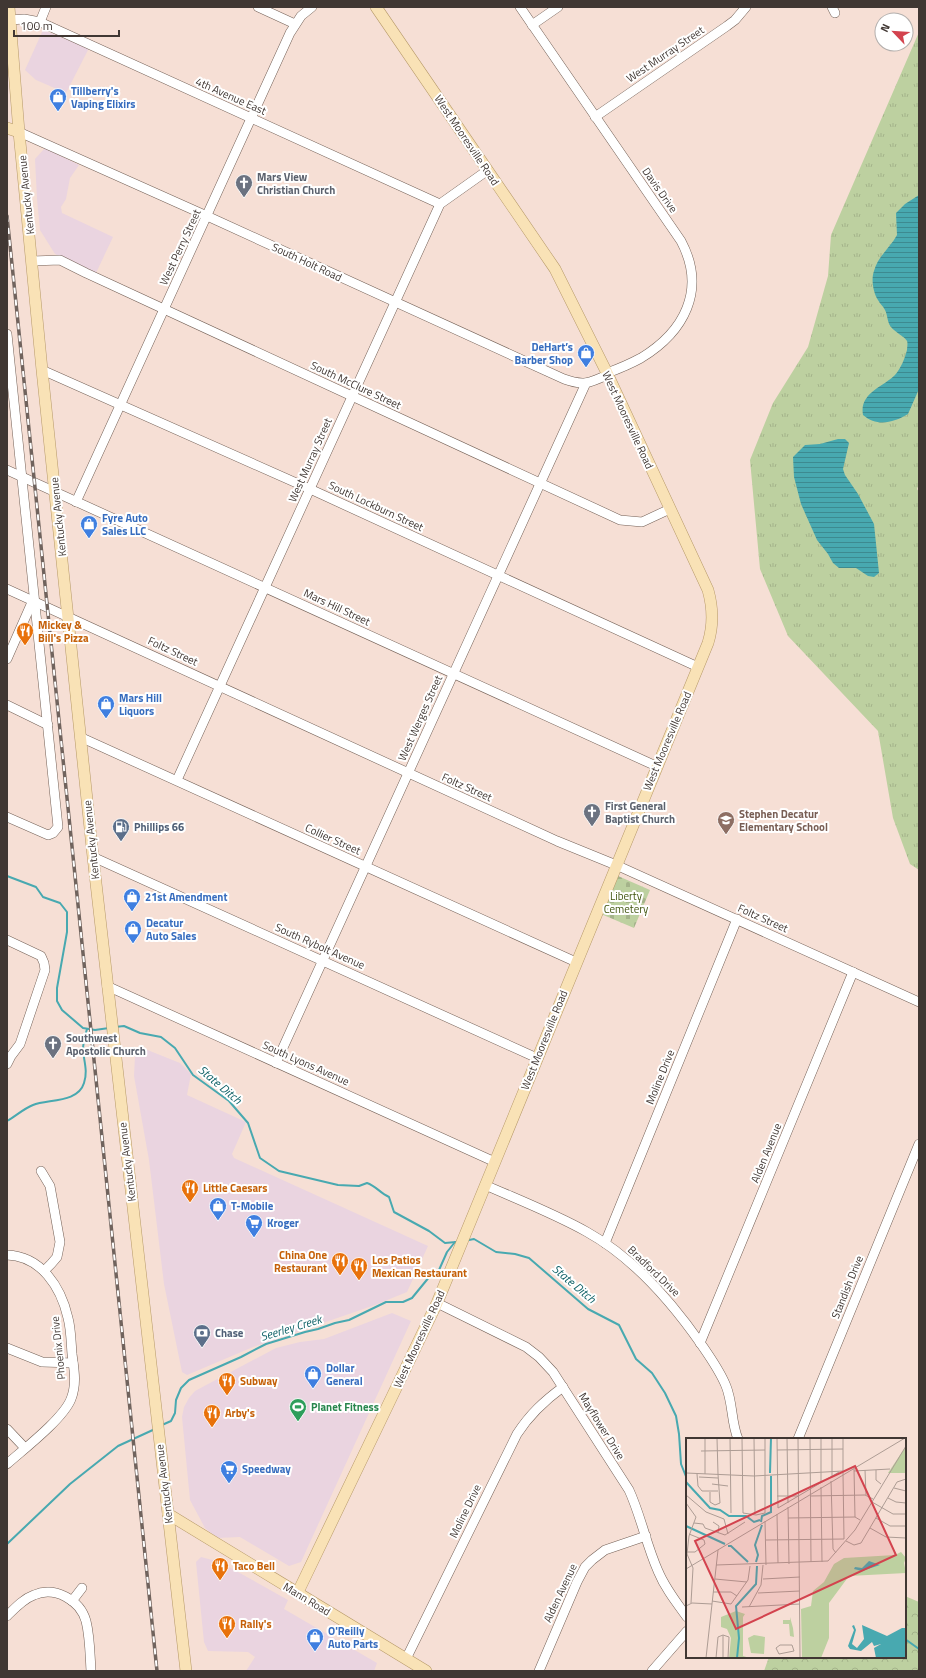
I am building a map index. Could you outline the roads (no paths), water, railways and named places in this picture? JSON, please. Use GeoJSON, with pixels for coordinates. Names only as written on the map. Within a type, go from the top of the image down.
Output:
{"type":"FeatureCollection","features":[{"type":"Feature","properties":{"kind":"main road","name":"Kentucky Avenue"},"geometry":{"type":"LineString","coordinates":[[9,7],[42,370],[106,986],[186,1671]]}},
{"type":"Feature","properties":{"kind":"main road","name":"West Mooresville Road"},"geometry":{"type":"LineString","coordinates":[[298,1592],[437,1303],[656,766],[698,667],[712,627],[712,604],[708,590],[607,374],[548,256],[376,7]]}},
{"type":"Feature","properties":{"kind":"main road","name":"South Holt Road"},"geometry":{"type":"LineString","coordinates":[[7,128],[20,132]]}},
{"type":"Feature","properties":{"kind":"main road","name":"Mann Road"},"geometry":{"type":"LineString","coordinates":[[168,1514],[426,1671]]}},
{"type":"Feature","properties":{"kind":"street"},"geometry":{"type":"LineString","coordinates":[[40,22],[46,7]]}},
{"type":"Feature","properties":{"kind":"street"},"geometry":{"type":"LineString","coordinates":[[258,7],[295,24]]}},
{"type":"Feature","properties":{"kind":"street","name":"West Perry Street"},"geometry":{"type":"LineString","coordinates":[[76,502],[295,24],[303,14],[312,7]]}},
{"type":"Feature","properties":{"kind":"street","name":"Davis Drive"},"geometry":{"type":"LineString","coordinates":[[520,7],[681,241],[688,256],[692,278],[689,304],[680,321],[671,334],[662,343],[639,359],[607,374]]}},
{"type":"Feature","properties":{"kind":"street"},"geometry":{"type":"LineString","coordinates":[[532,24],[558,7]]}},
{"type":"Feature","properties":{"kind":"street","name":"West Murray Street"},"geometry":{"type":"LineString","coordinates":[[595,116],[727,26],[735,20],[746,7]]}},
{"type":"Feature","properties":{"kind":"street","name":"4th Avenue East"},"geometry":{"type":"LineString","coordinates":[[10,20],[24,19],[40,22],[440,204]]}},
{"type":"Feature","properties":{"kind":"street","name":"South Holt Road"},"geometry":{"type":"LineString","coordinates":[[20,132],[564,380],[578,384],[586,383],[607,374]]}},
{"type":"Feature","properties":{"kind":"street","name":"West Murray Street"},"geometry":{"type":"LineString","coordinates":[[177,780],[440,204],[488,170]]}},
{"type":"Feature","properties":{"kind":"street","name":"South McClure Street"},"geometry":{"type":"LineString","coordinates":[[32,261],[60,260],[164,310],[622,521],[642,522],[670,509]]}},
{"type":"Feature","properties":{"kind":"street"},"geometry":{"type":"LineString","coordinates":[[7,334],[58,827],[53,833],[46,835],[7,817]]}},
{"type":"Feature","properties":{"kind":"street","name":"South Lockburn Street"},"geometry":{"type":"LineString","coordinates":[[42,370],[310,489],[698,667]]}},
{"type":"Feature","properties":{"kind":"street","name":"West Werges Street"},"geometry":{"type":"LineString","coordinates":[[276,1063],[586,383]]}},
{"type":"Feature","properties":{"kind":"street","name":"Mars Hill Street"},"geometry":{"type":"LineString","coordinates":[[7,470],[656,766]]}},
{"type":"Feature","properties":{"kind":"street","name":"Foltz Street"},"geometry":{"type":"LineString","coordinates":[[7,589],[558,841],[616,865],[919,1002]]}},
{"type":"Feature","properties":{"kind":"street"},"geometry":{"type":"LineString","coordinates":[[7,659],[34,601]]}},
{"type":"Feature","properties":{"kind":"street"},"geometry":{"type":"LineString","coordinates":[[7,705],[48,725]]}},
{"type":"Feature","properties":{"kind":"street","name":"Collier Street"},"geometry":{"type":"LineString","coordinates":[[80,737],[576,962]]}},
{"type":"Feature","properties":{"kind":"street","name":"South Rybolt Avenue"},"geometry":{"type":"LineString","coordinates":[[93,857],[537,1058]]}},
{"type":"Feature","properties":{"kind":"street","name":"Moline Drive"},"geometry":{"type":"LineString","coordinates":[[605,1243],[737,919]]}},
{"type":"Feature","properties":{"kind":"street"},"geometry":{"type":"LineString","coordinates":[[7,940],[41,956],[45,970],[20,1044],[8,1058]]}},
{"type":"Feature","properties":{"kind":"street","name":"Alden Avenue"},"geometry":{"type":"LineString","coordinates":[[700,1343],[853,972]]}},
{"type":"Feature","properties":{"kind":"street","name":"South Lyons Avenue"},"geometry":{"type":"LineString","coordinates":[[106,986],[495,1162]]}},
{"type":"Feature","properties":{"kind":"street","name":"Standish Drive"},"geometry":{"type":"LineString","coordinates":[[798,1438],[919,1144]]}},
{"type":"Feature","properties":{"kind":"street"},"geometry":{"type":"LineString","coordinates":[[41,1171],[50,1186],[60,1242],[57,1257],[44,1271]]}},
{"type":"Feature","properties":{"kind":"street","name":"Bradford Drive"},"geometry":{"type":"LineString","coordinates":[[485,1185],[576,1226],[605,1243],[639,1271],[663,1295],[700,1343],[726,1385],[729,1394],[734,1429],[738,1438]]}},
{"type":"Feature","properties":{"kind":"street","name":"Phoenix Drive"},"geometry":{"type":"LineString","coordinates":[[7,1255],[26,1258],[35,1263],[44,1271],[54,1284],[65,1307],[70,1326],[75,1382],[68,1404],[58,1417],[7,1464]]}},
{"type":"Feature","properties":{"kind":"street","name":"Mayflower Drive"},"geometry":{"type":"LineString","coordinates":[[437,1303],[532,1351],[547,1364],[629,1490],[636,1504],[660,1576],[671,1596],[686,1616]]}},
{"type":"Feature","properties":{"kind":"street"},"geometry":{"type":"LineString","coordinates":[[7,1348],[42,1362],[73,1363]]}},
{"type":"Feature","properties":{"kind":"street","name":"Moline Drive"},"geometry":{"type":"LineString","coordinates":[[406,1659],[517,1434],[535,1410],[563,1387]]}},
{"type":"Feature","properties":{"kind":"street"},"geometry":{"type":"LineString","coordinates":[[7,1429],[25,1448]]}},
{"type":"Feature","properties":{"kind":"street","name":"Alden Avenue"},"geometry":{"type":"LineString","coordinates":[[539,1671],[577,1582],[585,1567],[602,1552],[646,1536]]}},
{"type":"Feature","properties":{"kind":"street"},"geometry":{"type":"LineString","coordinates":[[72,1601],[82,1588]]}},
{"type":"Feature","properties":{"kind":"street"},"geometry":{"type":"LineString","coordinates":[[7,1616],[29,1597],[41,1593],[58,1594],[72,1601],[80,1610],[86,1622],[91,1671]]}},
{"type":"Feature","properties":{"kind":"street"},"geometry":{"type":"LineString","coordinates":[[656,1669],[686,1632]]}},
{"type":"Feature","properties":{"kind":"water"},"geometry":{"type":"Polygon","coordinates":[[[919,195],[919,389],[908,414],[897,420],[879,422],[868,419],[863,415],[865,401],[873,391],[895,375],[905,356],[907,341],[890,325],[885,310],[875,293],[873,286],[873,274],[881,256],[897,235],[896,213],[905,204],[919,195]]]}},
{"type":"Feature","properties":{"kind":"water"},"geometry":{"type":"Polygon","coordinates":[[[838,439],[845,439],[849,443],[843,469],[845,475],[858,494],[874,524],[879,573],[874,577],[868,576],[856,568],[839,568],[833,563],[817,540],[801,504],[794,477],[793,457],[805,445],[820,444],[838,439]]]}},
{"type":"Feature","properties":{"kind":"waterway","name":"State Ditch"},"geometry":{"type":"LineString","coordinates":[[7,876],[36,887],[43,897],[60,903],[67,912],[67,932],[57,988],[57,1001],[62,1010],[83,1028],[95,1030],[109,1028]]}},
{"type":"Feature","properties":{"kind":"waterway","name":"State Ditch"},"geometry":{"type":"LineString","coordinates":[[115,1027],[124,1026],[140,1033],[161,1037],[175,1048],[193,1075],[229,1101],[248,1123],[260,1158],[279,1171],[338,1185],[359,1186],[367,1183],[389,1197],[394,1212],[429,1231],[445,1243],[456,1242]]}},
{"type":"Feature","properties":{"kind":"waterway"},"geometry":{"type":"LineString","coordinates":[[7,1121],[26,1108],[39,1103],[69,1097],[76,1094],[81,1089],[86,1074],[83,1050],[87,1029]]}},
{"type":"Feature","properties":{"kind":"waterway","name":"State Ditch"},"geometry":{"type":"LineString","coordinates":[[469,1240],[474,1239],[496,1252],[515,1254],[529,1258],[588,1309],[619,1325],[636,1359],[652,1373],[665,1393],[676,1416],[681,1464],[686,1476]]}},
{"type":"Feature","properties":{"kind":"waterway","name":"Seerley Creek"},"geometry":{"type":"LineString","coordinates":[[162,1425],[171,1421],[175,1413],[176,1400],[181,1388],[189,1380],[266,1344],[349,1320],[386,1302],[403,1302],[412,1298],[430,1276],[439,1270],[447,1252],[455,1242]]}},
{"type":"Feature","properties":{"kind":"waterway","name":"Seerley Creek"},"geometry":{"type":"LineString","coordinates":[[7,1544],[70,1484],[118,1446],[155,1429]]}},
{"type":"Feature","properties":{"kind":"waterway","name":"State Ditch"},"geometry":{"type":"LineString","coordinates":[[906,1640],[919,1649]]}},
{"type":"Feature","properties":{"kind":"railway"},"geometry":{"type":"LineString","coordinates":[[7,216],[157,1671]]}},
{"type":"Feature","properties":{"kind":"place","name":"Tillberry's Vaping Elixirs"},"geometry":{"type":"Point","coordinates":[58,112]}},
{"type":"Feature","properties":{"kind":"place","name":"Mars View Christian Church"},"geometry":{"type":"Point","coordinates":[244,198]}},
{"type":"Feature","properties":{"kind":"place","name":"DeHart’s Barber Shop"},"geometry":{"type":"Point","coordinates":[586,368]}},
{"type":"Feature","properties":{"kind":"place","name":"Fyre Auto Sales LLC"},"geometry":{"type":"Point","coordinates":[89,539]}},
{"type":"Feature","properties":{"kind":"place","name":"Mickey & Bill's Pizza"},"geometry":{"type":"Point","coordinates":[25,646]}},
{"type":"Feature","properties":{"kind":"place","name":"Mars Hill Liquors"},"geometry":{"type":"Point","coordinates":[106,719]}},
{"type":"Feature","properties":{"kind":"place","name":"First General Baptist Church"},"geometry":{"type":"Point","coordinates":[592,827]}},
{"type":"Feature","properties":{"kind":"place","name":"Stephen Decatur Elementary School"},"geometry":{"type":"Point","coordinates":[726,835]}},
{"type":"Feature","properties":{"kind":"place","name":"Phillips 66"},"geometry":{"type":"Point","coordinates":[121,842]}},
{"type":"Feature","properties":{"kind":"place","name":"21st Amendment"},"geometry":{"type":"Point","coordinates":[132,912]}},
{"type":"Feature","properties":{"kind":"place","name":"Decatur Auto Sales"},"geometry":{"type":"Point","coordinates":[133,944]}},
{"type":"Feature","properties":{"kind":"place","name":"Southwest Apostolic Church"},"geometry":{"type":"Point","coordinates":[53,1059]}},
{"type":"Feature","properties":{"kind":"place","name":"Little Caesars"},"geometry":{"type":"Point","coordinates":[190,1203]}},
{"type":"Feature","properties":{"kind":"place","name":"T-Mobile"},"geometry":{"type":"Point","coordinates":[218,1221]}},
{"type":"Feature","properties":{"kind":"place","name":"Kroger"},"geometry":{"type":"Point","coordinates":[254,1238]}},
{"type":"Feature","properties":{"kind":"place","name":"China One Restaurant"},"geometry":{"type":"Point","coordinates":[340,1276]}},
{"type":"Feature","properties":{"kind":"place","name":"Los Patios Mexican Restaurant"},"geometry":{"type":"Point","coordinates":[359,1281]}},
{"type":"Feature","properties":{"kind":"place","name":"Chase"},"geometry":{"type":"Point","coordinates":[202,1348]}},
{"type":"Feature","properties":{"kind":"place","name":"Dollar General"},"geometry":{"type":"Point","coordinates":[313,1389]}},
{"type":"Feature","properties":{"kind":"place","name":"Subway"},"geometry":{"type":"Point","coordinates":[227,1396]}},
{"type":"Feature","properties":{"kind":"place","name":"Planet Fitness"},"geometry":{"type":"Point","coordinates":[298,1422]}},
{"type":"Feature","properties":{"kind":"place","name":"Arby's"},"geometry":{"type":"Point","coordinates":[212,1428]}},
{"type":"Feature","properties":{"kind":"place","name":"Speedway"},"geometry":{"type":"Point","coordinates":[229,1484]}},
{"type":"Feature","properties":{"kind":"place","name":"Taco Bell"},"geometry":{"type":"Point","coordinates":[220,1581]}},
{"type":"Feature","properties":{"kind":"place","name":"Rally's"},"geometry":{"type":"Point","coordinates":[227,1639]}},
{"type":"Feature","properties":{"kind":"place","name":"O'Reilly Auto Parts"},"geometry":{"type":"Point","coordinates":[315,1652]}},
{"type":"Feature","properties":{"kind":"park label","name":"Liberty Cemetery"},"geometry":{"type":"Point","coordinates":[626,902]}}]}
